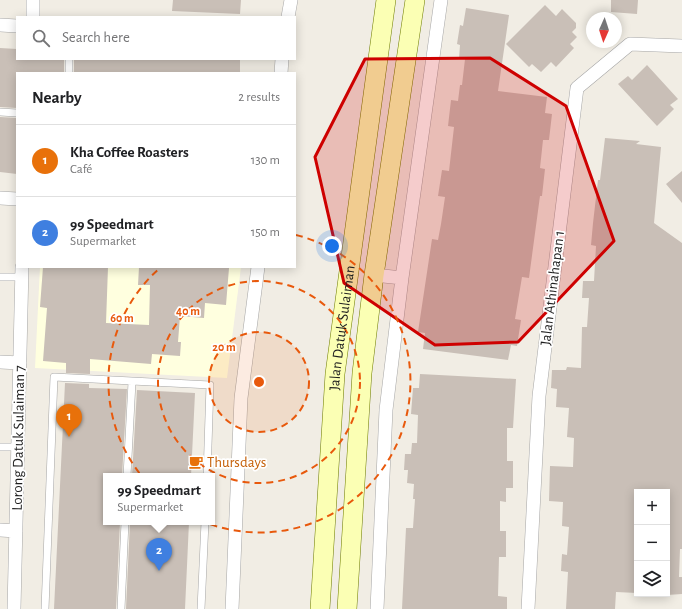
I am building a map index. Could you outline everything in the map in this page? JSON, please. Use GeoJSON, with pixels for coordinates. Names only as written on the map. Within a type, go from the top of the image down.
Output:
{"type":"FeatureCollection","features":[{"type":"Feature","properties":{"kind":"main road","name":"Jalan Datuk Sulaiman"},"geometry":{"type":"LineString","coordinates":[[320,609],[336,374],[386,0]]}},
{"type":"Feature","properties":{"kind":"main road","name":"Jalan Datuk Sulaiman"},"geometry":{"type":"LineString","coordinates":[[348,609],[362,373],[374,275],[415,0]]}},
{"type":"Feature","properties":{"kind":"street"},"geometry":{"type":"LineString","coordinates":[[33,0],[33,16]]}},
{"type":"Feature","properties":{"kind":"street"},"geometry":{"type":"LineString","coordinates":[[288,16],[291,0]]}},
{"type":"Feature","properties":{"kind":"street"},"geometry":{"type":"LineString","coordinates":[[377,609],[386,410],[402,278],[441,0]]}},
{"type":"Feature","properties":{"kind":"street"},"geometry":{"type":"LineString","coordinates":[[0,25],[16,26]]}},
{"type":"Feature","properties":{"kind":"street","name":"Jalan Athinahapan 1"},"geometry":{"type":"LineString","coordinates":[[528,609],[539,396],[577,88],[630,44],[682,46]]}},
{"type":"Feature","properties":{"kind":"street"},"geometry":{"type":"LineString","coordinates":[[281,72],[282,60]]}},
{"type":"Feature","properties":{"kind":"street"},"geometry":{"type":"LineString","coordinates":[[0,198],[16,199]]}},
{"type":"Feature","properties":{"kind":"street"},"geometry":{"type":"LineString","coordinates":[[232,609],[241,398],[258,268]]}},
{"type":"Feature","properties":{"kind":"street","name":"Lorong Datuk Sulaiman 7"},"geometry":{"type":"LineString","coordinates":[[14,609],[22,272]]}},
{"type":"Feature","properties":{"kind":"street","name":"Jalan Datuk Sulaiman"},"geometry":{"type":"LineString","coordinates":[[374,275],[402,278]]}},
{"type":"Feature","properties":{"kind":"street"},"geometry":{"type":"LineString","coordinates":[[0,362],[20,363]]}},
{"type":"Feature","properties":{"kind":"street"},"geometry":{"type":"LineString","coordinates":[[0,530],[16,531]]}},
{"type":"Feature","properties":{"kind":"lane"},"geometry":{"type":"LineString","coordinates":[[69,72],[70,60]]}},
{"type":"Feature","properties":{"kind":"lane"},"geometry":{"type":"LineString","coordinates":[[0,112],[16,113]]}},
{"type":"Feature","properties":{"kind":"lane"},"geometry":{"type":"LineString","coordinates":[[0,277],[22,272]]}},
{"type":"Feature","properties":{"kind":"lane"},"geometry":{"type":"LineString","coordinates":[[45,609],[54,377],[210,385],[206,473]]}},
{"type":"Feature","properties":{"kind":"lane"},"geometry":{"type":"LineString","coordinates":[[127,473],[132,382]]}},
{"type":"Feature","properties":{"kind":"lane"},"geometry":{"type":"LineString","coordinates":[[0,446],[18,447]]}},
{"type":"Feature","properties":{"kind":"lane"},"geometry":{"type":"LineString","coordinates":[[121,609],[125,525]]}},
{"type":"Feature","properties":{"kind":"lane"},"geometry":{"type":"LineString","coordinates":[[201,609],[205,525]]}},
{"type":"Feature","properties":{"kind":"highlighted area"},"geometry":{"type":"Polygon","coordinates":[[[490,58],[566,106],[614,241],[518,342],[435,345],[344,283],[315,157],[365,59],[490,58]]]}},
{"type":"Feature","properties":{"kind":"shaded area"},"geometry":{"type":"Polygon","coordinates":[[[40,268],[241,268],[227,378],[35,368],[40,268]]]}},
{"type":"Feature","properties":{"kind":"building"},"geometry":{"type":"Polygon","coordinates":[[[173,0],[241,0],[240,14],[172,11],[173,0]]]}},
{"type":"Feature","properties":{"kind":"building"},"geometry":{"type":"Polygon","coordinates":[[[611,0],[638,0],[637,14],[611,12],[611,0]]]}},
{"type":"Feature","properties":{"kind":"building"},"geometry":{"type":"Polygon","coordinates":[[[545,5],[556,16],[562,9],[576,23],[576,28],[572,32],[577,37],[570,44],[574,48],[556,67],[551,62],[541,72],[532,64],[529,67],[506,44],[545,5]]]}},
{"type":"Feature","properties":{"kind":"building"},"geometry":{"type":"Polygon","coordinates":[[[466,8],[509,15],[498,91],[547,97],[545,113],[552,114],[549,140],[543,140],[540,168],[545,169],[529,278],[522,277],[515,319],[521,320],[517,346],[511,345],[508,360],[423,349],[425,333],[418,332],[432,239],[438,240],[445,197],[438,196],[442,170],[449,171],[454,127],[448,126],[451,100],[458,101],[460,85],[462,85],[465,59],[459,59],[460,45],[457,44],[460,25],[463,26],[466,8]]]}},
{"type":"Feature","properties":{"kind":"building"},"geometry":{"type":"Polygon","coordinates":[[[0,48],[16,49],[16,60],[64,60],[64,72],[16,72],[16,108],[0,107],[0,48]]]}},
{"type":"Feature","properties":{"kind":"building"},"geometry":{"type":"Polygon","coordinates":[[[74,60],[240,60],[240,72],[74,72],[74,60]]]}},
{"type":"Feature","properties":{"kind":"building"},"geometry":{"type":"Polygon","coordinates":[[[647,65],[678,99],[670,105],[674,109],[657,126],[618,84],[628,76],[632,80],[647,65]]]}},
{"type":"Feature","properties":{"kind":"building"},"geometry":{"type":"Polygon","coordinates":[[[0,117],[16,118],[16,174],[0,172],[0,117]]]}},
{"type":"Feature","properties":{"kind":"building"},"geometry":{"type":"Polygon","coordinates":[[[605,138],[640,141],[636,144],[661,147],[654,223],[682,243],[682,549],[680,549],[679,577],[682,577],[682,594],[670,595],[670,489],[634,489],[634,593],[616,592],[615,609],[566,609],[568,572],[561,571],[562,554],[567,555],[569,527],[562,526],[563,502],[549,501],[550,466],[573,467],[574,438],[567,437],[569,408],[556,407],[557,389],[551,388],[552,370],[566,370],[567,367],[581,368],[582,327],[587,327],[589,298],[582,298],[583,281],[594,281],[596,246],[591,245],[598,180],[600,180],[605,138]]]}},
{"type":"Feature","properties":{"kind":"building"},"geometry":{"type":"Polygon","coordinates":[[[682,171],[682,203],[666,184],[682,171]]]}},
{"type":"Feature","properties":{"kind":"building"},"geometry":{"type":"Polygon","coordinates":[[[43,268],[108,268],[106,323],[149,325],[150,285],[138,285],[139,268],[229,268],[226,305],[205,303],[204,318],[180,316],[178,342],[181,342],[180,356],[152,354],[151,364],[90,359],[90,374],[66,373],[66,363],[43,361],[47,308],[40,307],[43,268]]]}},
{"type":"Feature","properties":{"kind":"building"},"geometry":{"type":"Polygon","coordinates":[[[420,374],[516,379],[513,428],[507,428],[507,461],[513,461],[513,488],[506,488],[506,502],[500,501],[500,531],[506,531],[506,557],[499,557],[498,596],[507,597],[507,609],[402,609],[406,528],[413,528],[415,499],[413,499],[414,484],[407,483],[408,470],[404,470],[405,454],[411,454],[412,443],[417,443],[418,415],[411,414],[413,388],[419,388],[420,374]]]}},
{"type":"Feature","properties":{"kind":"building"},"geometry":{"type":"Polygon","coordinates":[[[65,383],[89,384],[89,388],[127,389],[122,473],[103,473],[103,525],[120,525],[116,609],[54,609],[65,383]]]}},
{"type":"Feature","properties":{"kind":"building"},"geometry":{"type":"Polygon","coordinates":[[[137,390],[195,393],[191,473],[132,473],[137,390]]]}},
{"type":"Feature","properties":{"kind":"building"},"geometry":{"type":"Polygon","coordinates":[[[130,525],[189,525],[185,609],[126,609],[130,525]]]}},
{"type":"Feature","properties":{"kind":"place","name":"Kha Coffee Roasters"},"geometry":{"type":"Point","coordinates":[69,437]}},
{"type":"Feature","properties":{"kind":"place","name":"Thursdays"},"geometry":{"type":"Point","coordinates":[196,462]}},
{"type":"Feature","properties":{"kind":"place","name":"99 Speedmart"},"geometry":{"type":"Point","coordinates":[159,571]}}]}
